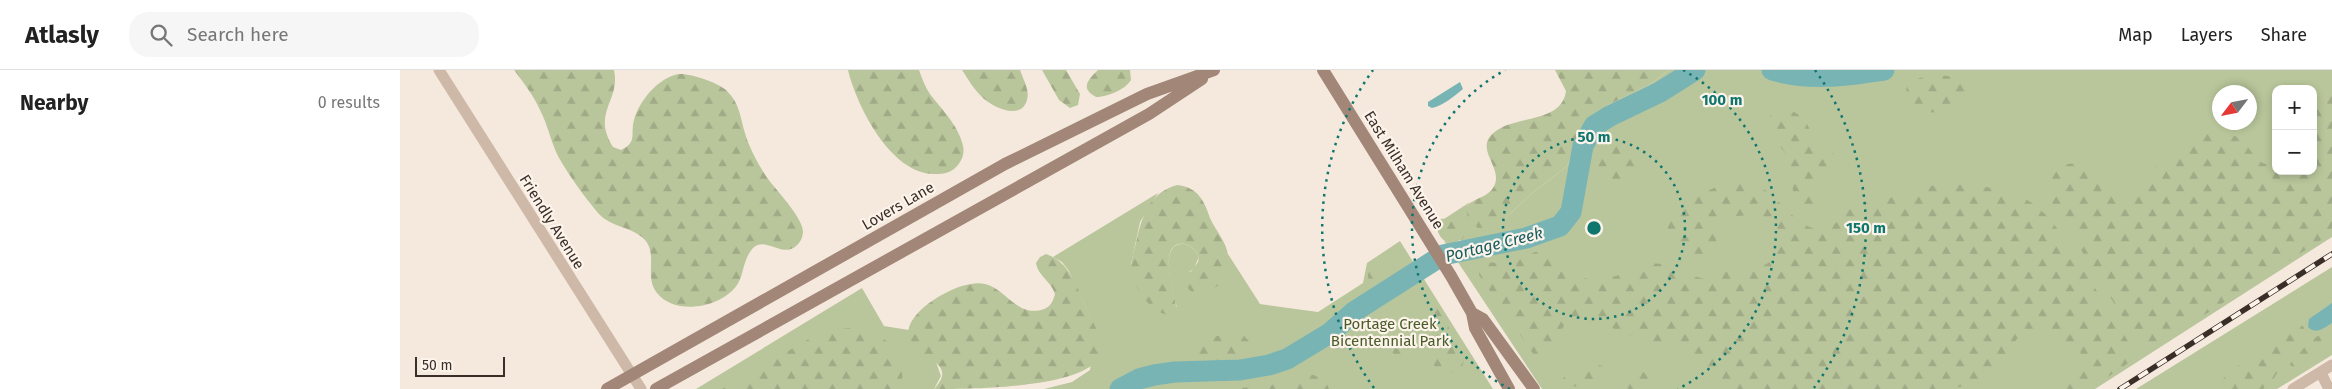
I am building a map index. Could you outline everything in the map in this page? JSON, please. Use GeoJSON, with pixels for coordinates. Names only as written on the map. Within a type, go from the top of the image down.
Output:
{"type":"FeatureCollection","features":[{"type":"Feature","properties":{"kind":"street","name":"Friendly Avenue"},"geometry":{"type":"LineString","coordinates":[[439,70],[641,389]]}},
{"type":"Feature","properties":{"kind":"street","name":"Lovers Lane"},"geometry":{"type":"LineString","coordinates":[[607,389],[1005,164],[1147,94],[1214,70]]}},
{"type":"Feature","properties":{"kind":"street","name":"Lovers Lane"},"geometry":{"type":"LineString","coordinates":[[656,389],[1149,114],[1214,70]]}},
{"type":"Feature","properties":{"kind":"street","name":"East Milham Avenue"},"geometry":{"type":"LineString","coordinates":[[1323,70],[1472,313],[1475,328],[1509,389]]}},
{"type":"Feature","properties":{"kind":"street","name":"East Milham Avenue"},"geometry":{"type":"LineString","coordinates":[[1472,313],[1483,319],[1534,389]]}},
{"type":"Feature","properties":{"kind":"street"},"geometry":{"type":"LineString","coordinates":[[2293,389],[2332,365]]}},
{"type":"Feature","properties":{"kind":"street"},"geometry":{"type":"LineString","coordinates":[[2320,373],[2329,389]]}},
{"type":"Feature","properties":{"kind":"green space"},"geometry":{"type":"Polygon","coordinates":[[[514,70],[614,70],[614,90],[605,115],[605,125],[607,135],[613,147],[621,150],[632,141],[634,120],[640,105],[651,91],[664,80],[672,76],[684,74],[704,79],[723,88],[737,105],[752,152],[761,168],[802,225],[803,232],[800,242],[792,249],[784,250],[763,244],[756,246],[750,252],[737,285],[730,293],[709,304],[686,307],[675,305],[665,300],[653,287],[649,246],[640,235],[603,218],[588,200],[559,158],[538,105],[514,70]]]}},
{"type":"Feature","properties":{"kind":"green space"},"geometry":{"type":"Polygon","coordinates":[[[848,70],[919,70],[928,91],[950,118],[961,139],[963,146],[962,159],[956,167],[950,171],[936,174],[920,172],[905,164],[891,152],[868,120],[859,102],[848,70]]]}},
{"type":"Feature","properties":{"kind":"green space"},"geometry":{"type":"Polygon","coordinates":[[[962,70],[1020,70],[1028,92],[1024,107],[1012,111],[991,104],[978,93],[962,70]]]}},
{"type":"Feature","properties":{"kind":"green space"},"geometry":{"type":"Polygon","coordinates":[[[1042,70],[1066,70],[1080,94],[1078,105],[1070,108],[1059,100],[1042,70]]]}},
{"type":"Feature","properties":{"kind":"green space"},"geometry":{"type":"Polygon","coordinates":[[[1098,70],[1130,70],[1131,80],[1125,87],[1115,92],[1096,97],[1088,90],[1087,84],[1098,70]]]}},
{"type":"Feature","properties":{"kind":"green space"},"geometry":{"type":"Polygon","coordinates":[[[1555,70],[1669,70],[1649,85],[1608,105],[1584,131],[1567,166],[1531,194],[1501,222],[1493,227],[1478,228],[1468,220],[1466,207],[1473,201],[1486,195],[1493,189],[1495,184],[1496,177],[1487,149],[1487,142],[1491,135],[1507,125],[1538,117],[1557,108],[1563,101],[1566,91],[1555,70]]]}},
{"type":"Feature","properties":{"kind":"green space","name":"Portage Creek Bicentennial Park"},"geometry":{"type":"Polygon","coordinates":[[[1669,70],[2332,70],[2332,237],[2095,389],[1542,389],[1444,241],[1452,244],[1461,241],[1447,219],[1444,219],[1470,202],[1466,207],[1501,222],[1531,194],[1567,166],[1584,131],[1608,105],[1649,85],[1669,70]]]}},
{"type":"Feature","properties":{"kind":"green space"},"geometry":{"type":"Polygon","coordinates":[[[1937,75],[1959,77],[1965,85],[1966,93],[1962,101],[1944,111],[1933,112],[1922,110],[1912,104],[1906,93],[1907,86],[1919,78],[1937,75]]]}},
{"type":"Feature","properties":{"kind":"green space"},"geometry":{"type":"Polygon","coordinates":[[[2332,94],[2332,233],[2159,344],[2149,348],[2140,345],[2052,203],[2048,188],[2057,170],[2070,163],[2075,164],[2089,173],[2107,192],[2114,196],[2123,196],[2133,191],[2152,169],[2177,148],[2205,135],[2220,133],[2241,139],[2259,160],[2264,163],[2272,163],[2272,175],[2317,175],[2317,100],[2332,94]]]}},
{"type":"Feature","properties":{"kind":"green space"},"geometry":{"type":"Polygon","coordinates":[[[1785,111],[1794,112],[1804,118],[1817,144],[1834,154],[1839,162],[1822,178],[1818,186],[1817,207],[1812,217],[1806,217],[1800,212],[1794,200],[1790,162],[1767,126],[1768,117],[1785,111]]]}},
{"type":"Feature","properties":{"kind":"green space"},"geometry":{"type":"Polygon","coordinates":[[[1616,141],[1629,144],[1636,153],[1637,158],[1634,177],[1620,186],[1609,184],[1602,179],[1596,166],[1601,152],[1608,145],[1616,141]]]}},
{"type":"Feature","properties":{"kind":"green space"},"geometry":{"type":"Polygon","coordinates":[[[1732,178],[1747,180],[1760,186],[1800,221],[1810,227],[1822,229],[1830,227],[1849,210],[1858,205],[1932,186],[1988,187],[2022,198],[2032,203],[2048,217],[2066,242],[2129,343],[2133,353],[2130,362],[2090,389],[2054,389],[2077,371],[2082,361],[2082,355],[2075,348],[2047,332],[2033,329],[2026,331],[2020,336],[2010,350],[1999,373],[1982,381],[1951,389],[1717,389],[1705,367],[1687,350],[1636,337],[1595,323],[1574,323],[1564,326],[1546,355],[1543,358],[1536,358],[1479,275],[1480,265],[1483,263],[1518,261],[1541,250],[1549,250],[1556,253],[1585,278],[1592,280],[1607,279],[1651,264],[1665,264],[1701,278],[1714,277],[1734,269],[1761,266],[1775,256],[1776,247],[1770,230],[1757,218],[1739,216],[1730,219],[1720,231],[1712,257],[1708,261],[1701,263],[1693,262],[1684,255],[1676,247],[1669,233],[1669,212],[1678,201],[1708,191],[1732,178]]]}},
{"type":"Feature","properties":{"kind":"green space"},"geometry":{"type":"Polygon","coordinates":[[[1178,185],[1191,189],[1203,200],[1212,223],[1227,251],[1228,267],[1224,278],[1210,292],[1194,293],[1188,289],[1185,279],[1198,262],[1199,257],[1190,246],[1185,244],[1176,245],[1171,251],[1169,272],[1177,312],[1173,315],[1166,315],[1147,302],[1137,288],[1131,266],[1141,224],[1148,207],[1160,193],[1178,185]]]}},
{"type":"Feature","properties":{"kind":"green space","name":"Portage Creek Bicentennial Park"},"geometry":{"type":"Polygon","coordinates":[[[1158,193],[1140,222],[1131,264],[1177,307],[1169,270],[1171,251],[1176,245],[1184,244],[1189,246],[1199,257],[1194,268],[1189,272],[1228,264],[1228,254],[1260,304],[1318,312],[1363,283],[1367,263],[1400,241],[1493,389],[1044,389],[1072,382],[1090,370],[1095,327],[1069,271],[1062,262],[1053,257],[1158,193]]]}},
{"type":"Feature","properties":{"kind":"green space"},"geometry":{"type":"Polygon","coordinates":[[[1441,219],[1450,219],[1458,223],[1463,230],[1463,239],[1451,244],[1443,239],[1439,235],[1436,225],[1441,219]]]}},
{"type":"Feature","properties":{"kind":"green space"},"geometry":{"type":"Polygon","coordinates":[[[1046,254],[1067,269],[1098,333],[1101,350],[1095,363],[1079,373],[1030,384],[1002,387],[934,389],[940,381],[941,368],[914,348],[909,338],[909,328],[914,318],[922,309],[943,294],[962,286],[976,283],[992,287],[1025,309],[1032,311],[1047,308],[1055,294],[1039,272],[1036,263],[1040,257],[1046,254]]]}},
{"type":"Feature","properties":{"kind":"green space"},"geometry":{"type":"Polygon","coordinates":[[[1377,267],[1385,272],[1386,276],[1381,284],[1377,285],[1369,280],[1368,276],[1373,268],[1377,267]]]}},
{"type":"Feature","properties":{"kind":"green space"},"geometry":{"type":"Polygon","coordinates":[[[2332,267],[2332,355],[2277,389],[2136,389],[2332,267]]]}},
{"type":"Feature","properties":{"kind":"green space"},"geometry":{"type":"Polygon","coordinates":[[[862,288],[884,326],[909,330],[914,346],[936,362],[941,376],[934,389],[696,389],[862,288]]]}},
{"type":"Feature","properties":{"kind":"green space"},"geometry":{"type":"Polygon","coordinates":[[[1429,302],[1439,310],[1465,357],[1462,367],[1453,372],[1441,374],[1432,362],[1428,352],[1420,321],[1420,306],[1429,302]]]}},
{"type":"Feature","properties":{"kind":"green space"},"geometry":{"type":"Polygon","coordinates":[[[2299,326],[2303,326],[2305,330],[2297,350],[2283,363],[2274,378],[2263,389],[2218,389],[2228,373],[2234,368],[2262,356],[2299,326]]]}},
{"type":"Feature","properties":{"kind":"green space"},"geometry":{"type":"Polygon","coordinates":[[[850,328],[877,335],[887,341],[892,347],[901,367],[902,382],[900,389],[722,389],[823,331],[850,328]]]}},
{"type":"Feature","properties":{"kind":"green space"},"geometry":{"type":"Polygon","coordinates":[[[1238,333],[1252,344],[1253,352],[1248,358],[1198,364],[1191,357],[1193,349],[1208,339],[1219,335],[1238,333]]]}},
{"type":"Feature","properties":{"kind":"green space"},"geometry":{"type":"Polygon","coordinates":[[[2323,333],[2332,333],[2332,345],[2296,368],[2292,368],[2290,364],[2310,341],[2323,333]]]}},
{"type":"Feature","properties":{"kind":"green space"},"geometry":{"type":"Polygon","coordinates":[[[1393,336],[1406,341],[1410,349],[1407,354],[1398,356],[1387,350],[1386,342],[1393,336]]]}},
{"type":"Feature","properties":{"kind":"green space"},"geometry":{"type":"Polygon","coordinates":[[[1603,366],[1606,373],[1594,383],[1582,386],[1565,385],[1563,378],[1580,374],[1591,367],[1603,366]]]}},
{"type":"Feature","properties":{"kind":"green space"},"geometry":{"type":"Polygon","coordinates":[[[1632,367],[1647,375],[1653,385],[1653,389],[1628,389],[1620,380],[1622,373],[1632,367]]]}},
{"type":"Feature","properties":{"kind":"green space"},"geometry":{"type":"Polygon","coordinates":[[[1309,374],[1321,378],[1329,389],[1225,389],[1267,386],[1309,374]]]}},
{"type":"Feature","properties":{"kind":"water"},"geometry":{"type":"Polygon","coordinates":[[[1460,82],[1463,89],[1452,98],[1436,107],[1428,106],[1428,102],[1460,82]]]}},
{"type":"Feature","properties":{"kind":"water"},"geometry":{"type":"Polygon","coordinates":[[[2332,303],[2332,323],[2317,331],[2308,327],[2309,319],[2332,303]]]}},
{"type":"Feature","properties":{"kind":"waterway","name":"Portage Creek"},"geometry":{"type":"LineString","coordinates":[[1120,389],[1139,379],[1154,375],[1175,372],[1240,370],[1269,365],[1287,359],[1330,333],[1355,311],[1443,255],[1526,238],[1560,226],[1571,212],[1583,146],[1594,126],[1610,116],[1660,92],[1695,70]]}},
{"type":"Feature","properties":{"kind":"waterway","name":"Portage Creek"},"geometry":{"type":"LineString","coordinates":[[1772,70],[1814,76],[1841,76],[1884,70]]}},
{"type":"Feature","properties":{"kind":"railway"},"geometry":{"type":"LineString","coordinates":[[2120,389],[2332,254]]}}]}
